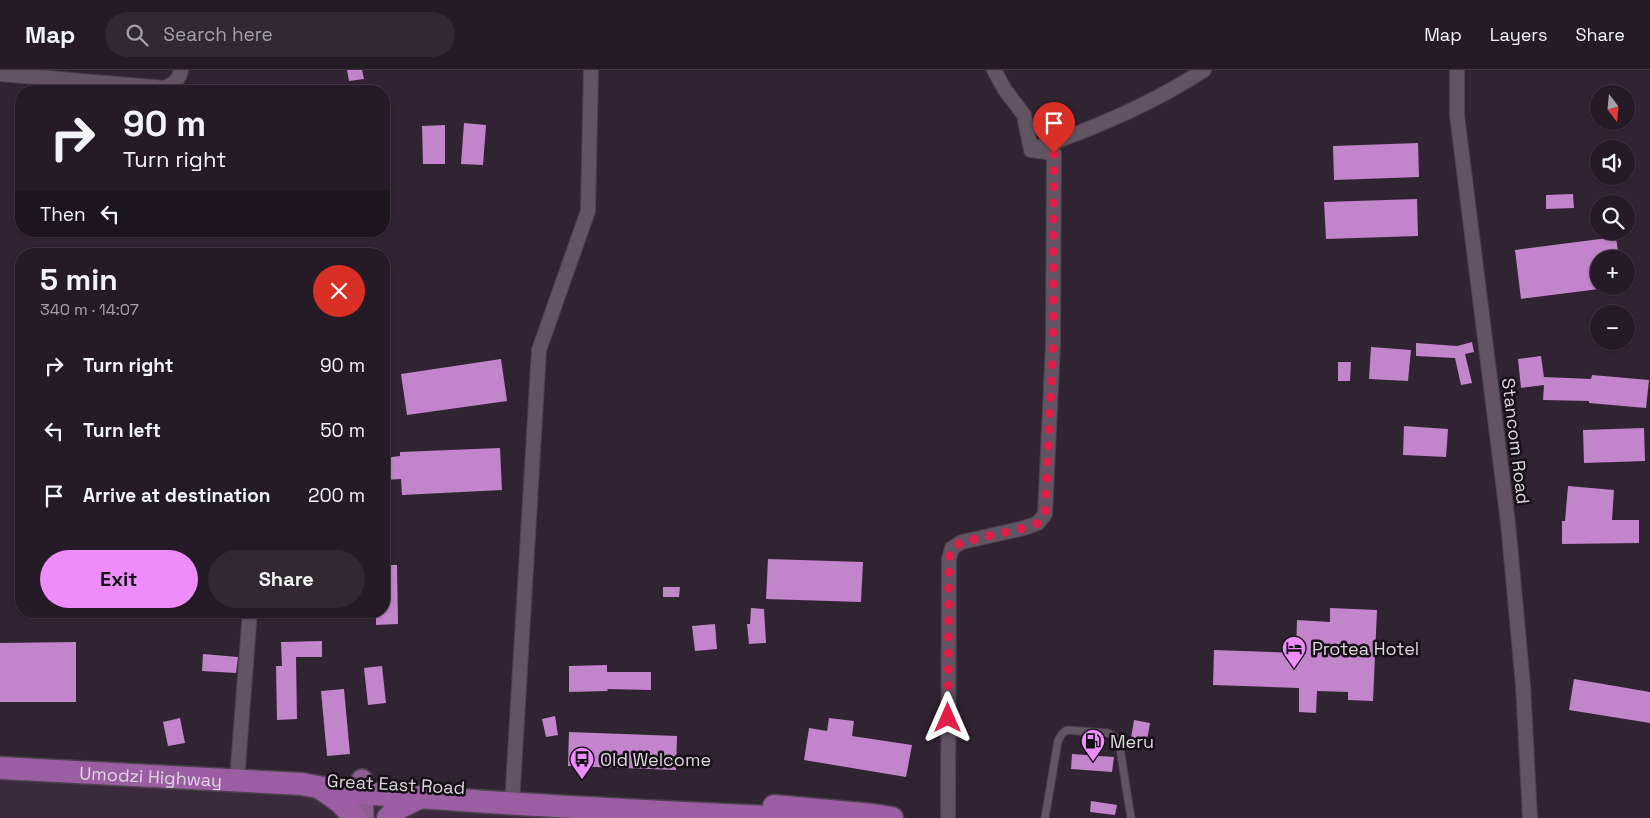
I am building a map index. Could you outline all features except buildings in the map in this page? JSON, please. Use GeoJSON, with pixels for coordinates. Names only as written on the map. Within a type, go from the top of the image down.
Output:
{"type":"FeatureCollection","features":[{"type":"Feature","properties":{"kind":"highway","name":"Umodzi Highway"},"geometry":{"type":"LineString","coordinates":[[0,768],[237,780],[311,786]]}},
{"type":"Feature","properties":{"kind":"highway","name":"Great East Road"},"geometry":{"type":"LineString","coordinates":[[311,786],[321,780],[421,797],[703,801],[856,813],[892,818]]}},
{"type":"Feature","properties":{"kind":"highway"},"geometry":{"type":"LineString","coordinates":[[311,786],[340,802],[355,818]]}},
{"type":"Feature","properties":{"kind":"highway","name":"Great East Road"},"geometry":{"type":"LineString","coordinates":[[369,787],[792,818]]}},
{"type":"Feature","properties":{"kind":"highway"},"geometry":{"type":"LineString","coordinates":[[388,818],[399,808],[421,797]]}},
{"type":"Feature","properties":{"kind":"main road"},"geometry":{"type":"LineString","coordinates":[[363,818],[369,787]]}},
{"type":"Feature","properties":{"kind":"main road"},"geometry":{"type":"LineString","coordinates":[[369,787],[376,818]]}},
{"type":"Feature","properties":{"kind":"street"},"geometry":{"type":"LineString","coordinates":[[170,85],[180,76],[181,70]]}},
{"type":"Feature","properties":{"kind":"street"},"geometry":{"type":"LineString","coordinates":[[513,797],[539,350],[588,211],[591,70]]}},
{"type":"Feature","properties":{"kind":"street"},"geometry":{"type":"LineString","coordinates":[[994,70],[1005,90],[1024,115],[1031,150]]}},
{"type":"Feature","properties":{"kind":"street"},"geometry":{"type":"LineString","coordinates":[[1031,150],[1064,139],[1142,105],[1204,70]]}},
{"type":"Feature","properties":{"kind":"street","name":"Stancom Road"},"geometry":{"type":"LineString","coordinates":[[1457,70],[1457,115],[1510,542],[1523,685],[1530,818]]}},
{"type":"Feature","properties":{"kind":"street"},"geometry":{"type":"LineString","coordinates":[[0,74],[130,85]]}},
{"type":"Feature","properties":{"kind":"street"},"geometry":{"type":"LineString","coordinates":[[948,818],[949,559],[952,548],[962,542],[1038,523],[1045,514],[1053,345],[1054,153],[1031,150]]}},
{"type":"Feature","properties":{"kind":"street"},"geometry":{"type":"LineString","coordinates":[[237,780],[249,618]]}},
{"type":"Feature","properties":{"kind":"lane"},"geometry":{"type":"LineString","coordinates":[[1045,818],[1058,741],[1067,730],[1108,733],[1119,742],[1132,818]]}},
{"type":"Feature","properties":{"kind":"shaded area"},"geometry":{"type":"Polygon","coordinates":[[[0,769],[796,818],[0,818],[0,769]]]}},
{"type":"Feature","properties":{"kind":"place","name":"Protea Hotel"},"geometry":{"type":"Point","coordinates":[1294,669]}},
{"type":"Feature","properties":{"kind":"place","name":"Meru"},"geometry":{"type":"Point","coordinates":[1093,762]}},
{"type":"Feature","properties":{"kind":"place","name":"Old Welcome"},"geometry":{"type":"Point","coordinates":[582,780]}},
{"type":"Feature","properties":{"kind":"route"},"geometry":{"type":"LineString","coordinates":[[948,718],[949,559],[952,548],[962,542],[1038,523],[1045,514],[1053,345],[1054,153]]}}]}
